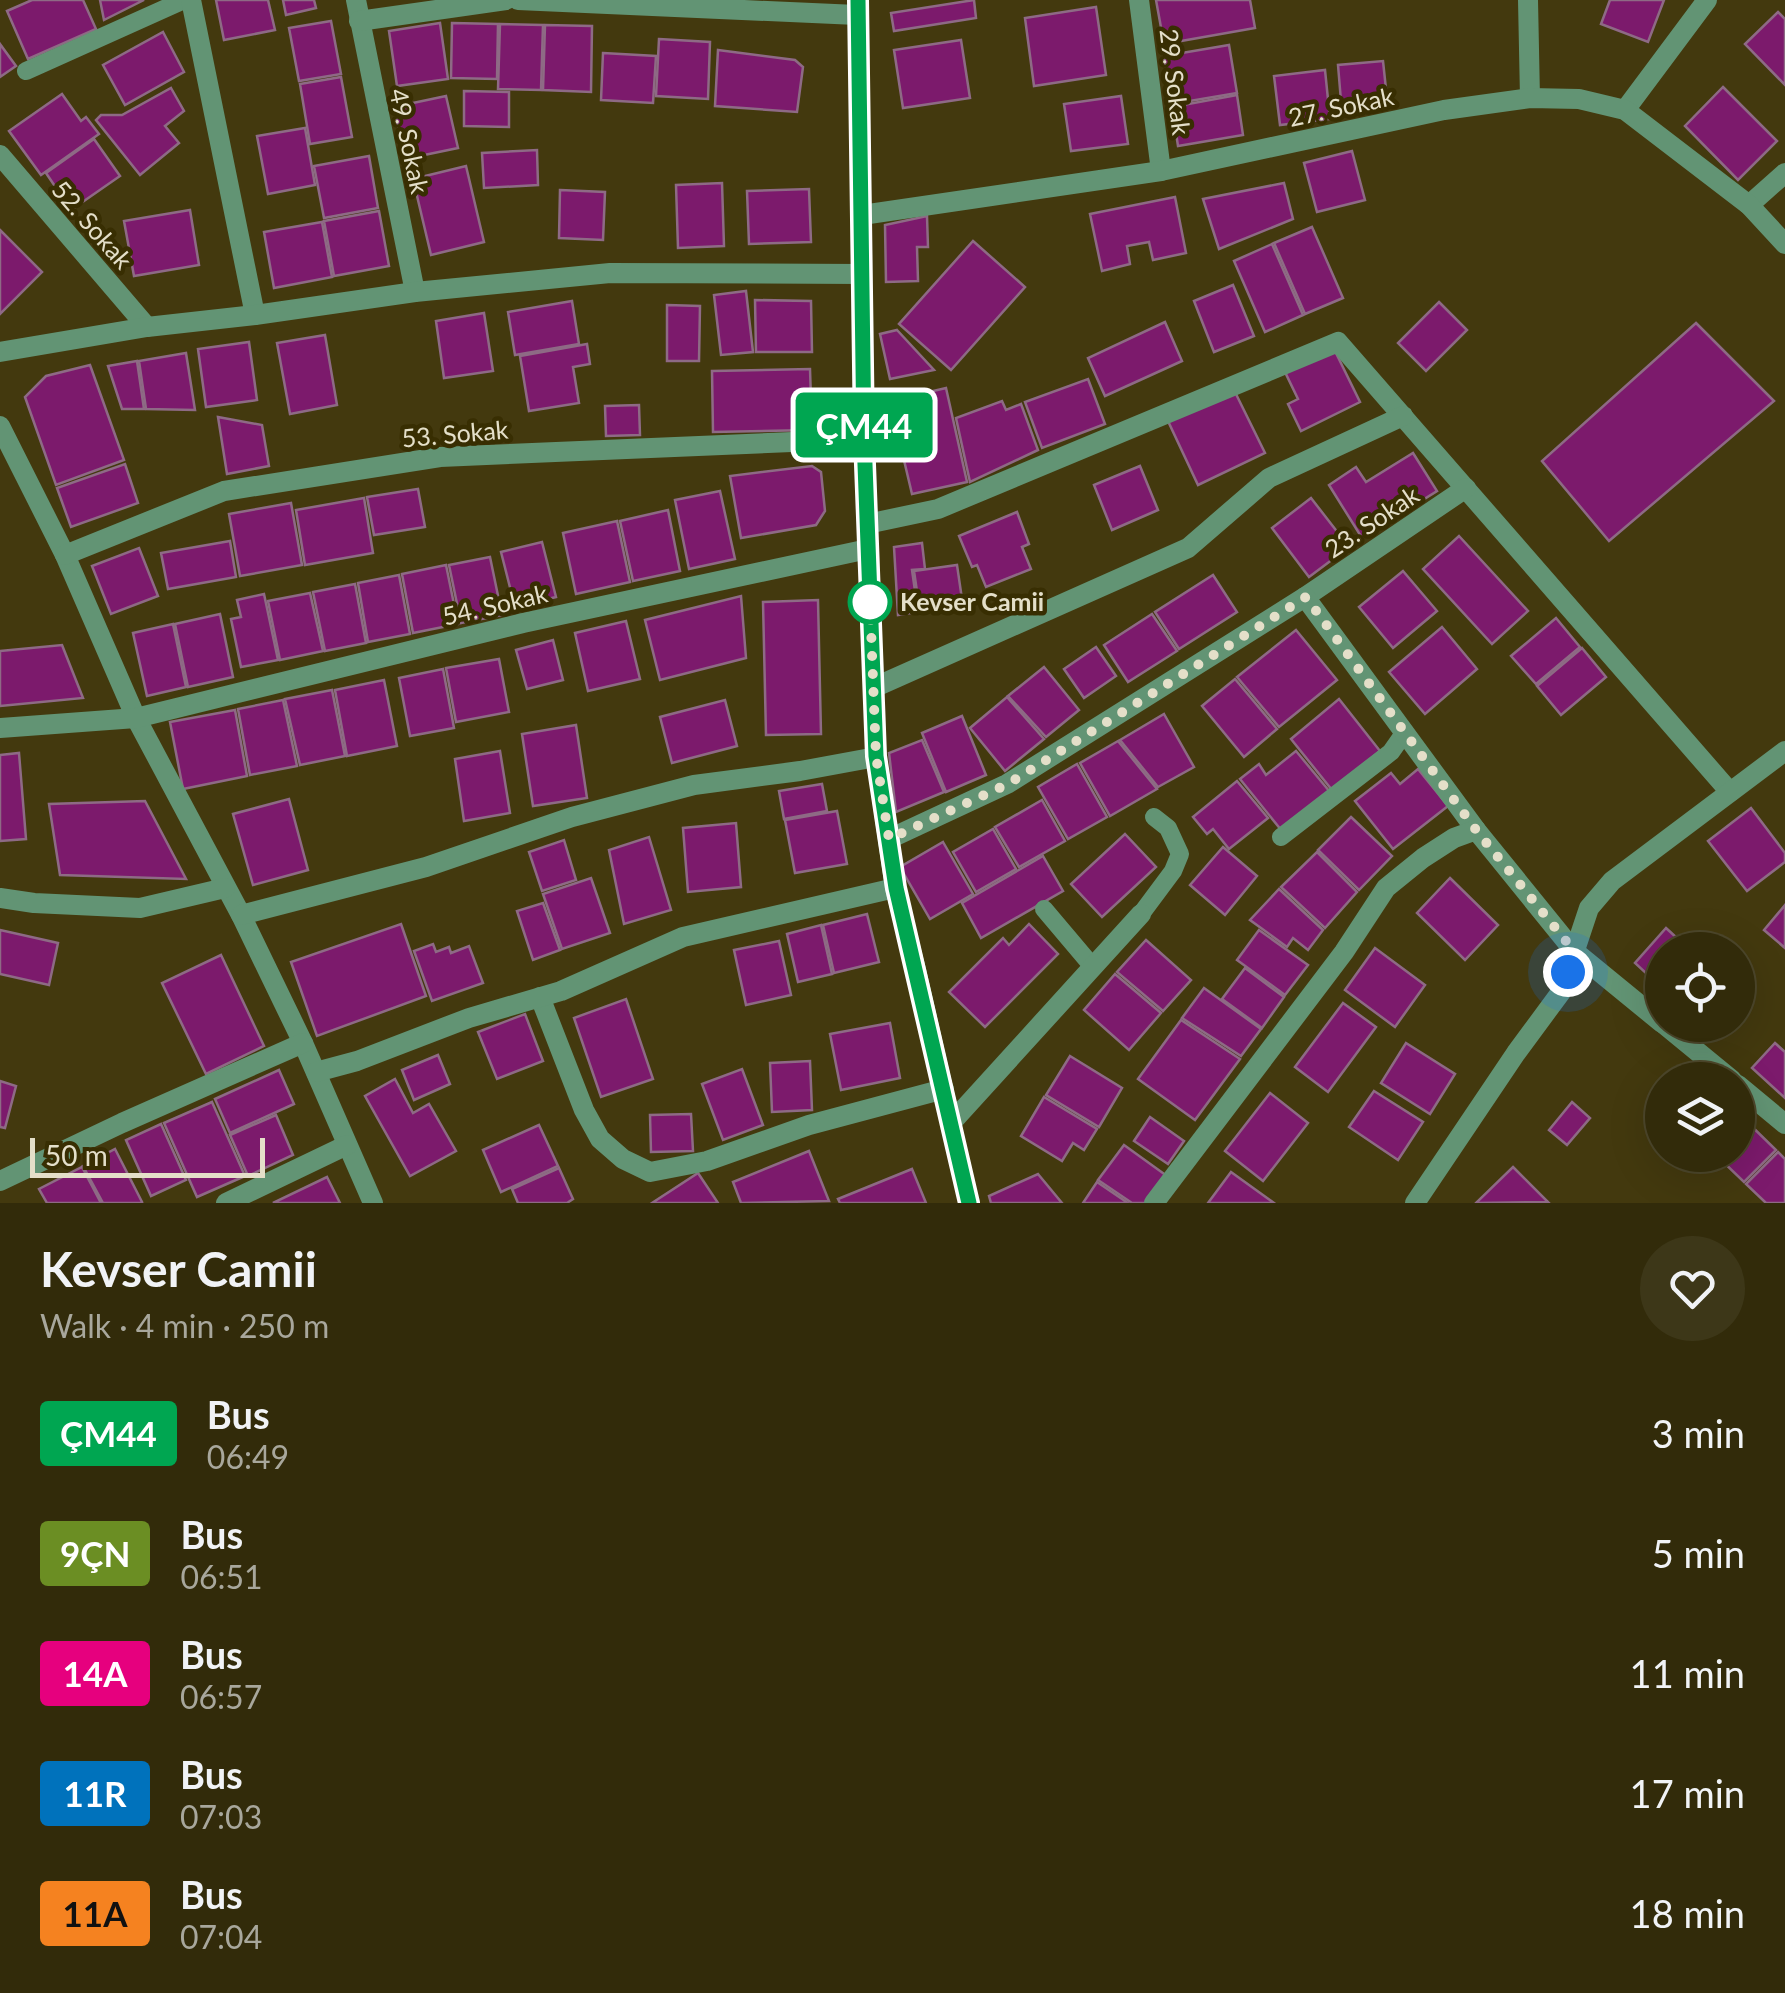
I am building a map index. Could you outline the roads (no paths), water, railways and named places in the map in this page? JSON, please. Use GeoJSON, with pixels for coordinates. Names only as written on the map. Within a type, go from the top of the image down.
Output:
{"type":"FeatureCollection","features":[{"type":"Feature","properties":{"kind":"main road"},"geometry":{"type":"LineString","coordinates":[[858,8],[864,438],[876,756],[896,888],[968,1203]]}},
{"type":"Feature","properties":{"kind":"street"},"geometry":{"type":"LineString","coordinates":[[188,0],[255,315]]}},
{"type":"Feature","properties":{"kind":"street"},"geometry":{"type":"LineString","coordinates":[[357,10],[506,0]]}},
{"type":"Feature","properties":{"kind":"street"},"geometry":{"type":"LineString","coordinates":[[518,0],[858,8]]}},
{"type":"Feature","properties":{"kind":"street","name":"29. Sokak"},"geometry":{"type":"LineString","coordinates":[[1139,0],[1162,171]]}},
{"type":"Feature","properties":{"kind":"street"},"geometry":{"type":"LineString","coordinates":[[1528,0],[1530,98]]}},
{"type":"Feature","properties":{"kind":"street"},"geometry":{"type":"LineString","coordinates":[[1626,110],[1707,0]]}},
{"type":"Feature","properties":{"kind":"street","name":"49. Sokak"},"geometry":{"type":"LineString","coordinates":[[357,10],[415,292]]}},
{"type":"Feature","properties":{"kind":"street","name":"27. Sokak"},"geometry":{"type":"LineString","coordinates":[[862,215],[1162,171],[1444,110],[1530,98],[1579,98],[1626,110],[1748,205],[1785,244]]}},
{"type":"Feature","properties":{"kind":"street","name":"52. Sokak"},"geometry":{"type":"LineString","coordinates":[[0,155],[147,327]]}},
{"type":"Feature","properties":{"kind":"street"},"geometry":{"type":"LineString","coordinates":[[1748,205],[1785,173]]}},
{"type":"Feature","properties":{"kind":"street"},"geometry":{"type":"LineString","coordinates":[[0,352],[147,327],[415,292],[610,273],[862,274]]}},
{"type":"Feature","properties":{"kind":"street"},"geometry":{"type":"LineString","coordinates":[[867,524],[938,510],[1338,342],[1730,792]]}},
{"type":"Feature","properties":{"kind":"street"},"geometry":{"type":"LineString","coordinates":[[873,688],[1188,548],[1269,478],[1403,416]]}},
{"type":"Feature","properties":{"kind":"street"},"geometry":{"type":"LineString","coordinates":[[0,426],[65,556],[136,718],[241,915],[303,1043],[373,1203]]}},
{"type":"Feature","properties":{"kind":"street","name":"53. Sokak"},"geometry":{"type":"LineString","coordinates":[[65,556],[224,490],[440,457],[864,438]]}},
{"type":"Feature","properties":{"kind":"street","name":"23. Sokak"},"geometry":{"type":"LineString","coordinates":[[889,839],[1008,784],[1306,597],[1466,488]]}},
{"type":"Feature","properties":{"kind":"street","name":"54. Sokak"},"geometry":{"type":"LineString","coordinates":[[0,728],[136,718],[523,623],[868,549]]}},
{"type":"Feature","properties":{"kind":"street"},"geometry":{"type":"LineString","coordinates":[[1306,597],[1476,830],[1574,951],[1645,1009]]}},
{"type":"Feature","properties":{"kind":"street"},"geometry":{"type":"LineString","coordinates":[[1415,1203],[1561,992],[1589,908],[1612,881],[1785,750]]}},
{"type":"Feature","properties":{"kind":"street"},"geometry":{"type":"LineString","coordinates":[[241,915],[426,867],[572,818],[694,785],[876,756]]}},
{"type":"Feature","properties":{"kind":"street"},"geometry":{"type":"LineString","coordinates":[[1154,1203],[1344,952],[1386,888],[1422,858],[1454,838],[1476,830]]}},
{"type":"Feature","properties":{"kind":"street"},"geometry":{"type":"LineString","coordinates":[[0,898],[140,908],[226,888]]}},
{"type":"Feature","properties":{"kind":"street"},"geometry":{"type":"LineString","coordinates":[[316,1072],[562,990],[683,937],[896,888]]}},
{"type":"Feature","properties":{"kind":"street"},"geometry":{"type":"LineString","coordinates":[[952,1123],[1141,914]]}},
{"type":"Feature","properties":{"kind":"street"},"geometry":{"type":"LineString","coordinates":[[540,996],[584,1110],[600,1139],[623,1160],[650,1172],[707,1160],[808,1125],[944,1089]]}},
{"type":"Feature","properties":{"kind":"street"},"geometry":{"type":"LineString","coordinates":[[1686,1042],[1711,1062]]}},
{"type":"Feature","properties":{"kind":"street"},"geometry":{"type":"LineString","coordinates":[[0,1181],[303,1043]]}},
{"type":"Feature","properties":{"kind":"street"},"geometry":{"type":"LineString","coordinates":[[1755,1099],[1785,1124]]}},
{"type":"Feature","properties":{"kind":"street"},"geometry":{"type":"LineString","coordinates":[[226,1203],[347,1145]]}},
{"type":"Feature","properties":{"kind":"lane"},"geometry":{"type":"LineString","coordinates":[[26,71],[188,0]]}},
{"type":"Feature","properties":{"kind":"lane"},"geometry":{"type":"LineString","coordinates":[[1281,837],[1391,752],[1405,732]]}},
{"type":"Feature","properties":{"kind":"lane"},"geometry":{"type":"LineString","coordinates":[[1141,914],[1173,871],[1180,854],[1168,828],[1154,817]]}},
{"type":"Feature","properties":{"kind":"lane"},"geometry":{"type":"LineString","coordinates":[[1044,910],[1093,967]]}},
{"type":"Feature","properties":{"kind":"place","name":"Kevser Camii"},"geometry":{"type":"Point","coordinates":[870,602]}}]}
